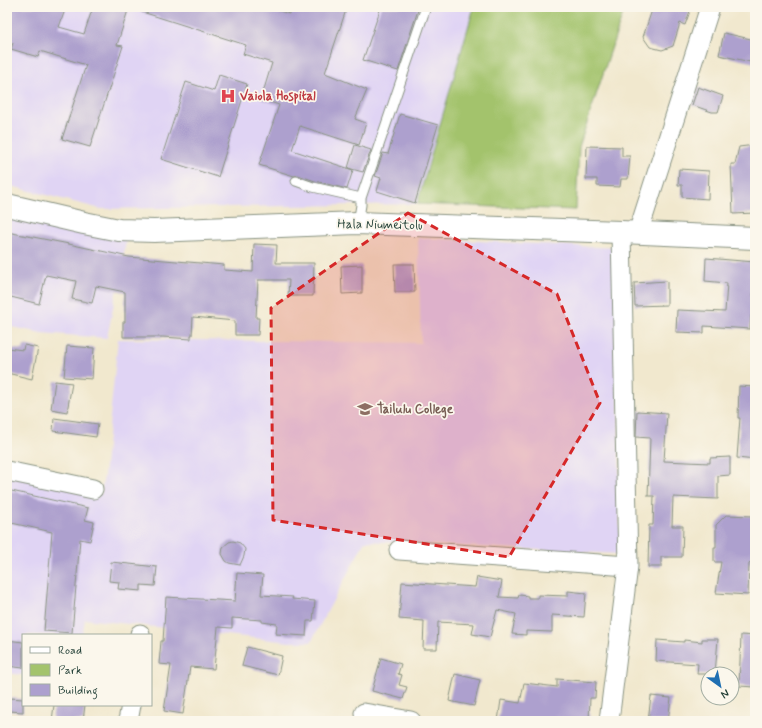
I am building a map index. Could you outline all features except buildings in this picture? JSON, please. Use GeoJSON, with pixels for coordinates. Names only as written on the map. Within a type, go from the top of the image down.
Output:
{"type":"FeatureCollection","features":[{"type":"Feature","properties":{"kind":"street"},"geometry":{"type":"LineString","coordinates":[[609,721],[628,566],[629,233],[710,7]]}},
{"type":"Feature","properties":{"kind":"street","name":"Hala Niumeitolu"},"geometry":{"type":"LineString","coordinates":[[7,205],[119,230],[154,231],[357,223],[755,238]]}},
{"type":"Feature","properties":{"kind":"street"},"geometry":{"type":"LineString","coordinates":[[7,471],[93,489]]}},
{"type":"Feature","properties":{"kind":"street"},"geometry":{"type":"LineString","coordinates":[[399,550],[628,566]]}},
{"type":"Feature","properties":{"kind":"street"},"geometry":{"type":"LineString","coordinates":[[128,721],[131,706]]}},
{"type":"Feature","properties":{"kind":"street"},"geometry":{"type":"LineString","coordinates":[[364,713],[411,721]]}},
{"type":"Feature","properties":{"kind":"lane"},"geometry":{"type":"LineString","coordinates":[[357,223],[362,198],[426,7]]}},
{"type":"Feature","properties":{"kind":"lane"},"geometry":{"type":"LineString","coordinates":[[296,181],[362,198]]}},
{"type":"Feature","properties":{"kind":"highlighted area"},"geometry":{"type":"Polygon","coordinates":[[[408,213],[557,294],[600,403],[509,557],[273,520],[271,308],[408,213]]]}},
{"type":"Feature","properties":{"kind":"shaded area","name":"Vaiola Hospital"},"geometry":{"type":"Polygon","coordinates":[[[7,7],[474,7],[417,204],[101,209],[7,185],[7,7]]]}},
{"type":"Feature","properties":{"kind":"shaded area"},"geometry":{"type":"Polygon","coordinates":[[[7,217],[70,232],[127,237],[107,338],[41,333],[7,326],[7,217]]]}},
{"type":"Feature","properties":{"kind":"shaded area","name":"Tailulu College"},"geometry":{"type":"Polygon","coordinates":[[[418,238],[617,248],[620,554],[365,541],[311,642],[289,642],[85,619],[82,634],[22,634],[22,675],[7,673],[7,475],[101,494],[118,339],[421,343],[418,238]]]}},
{"type":"Feature","properties":{"kind":"green space"},"geometry":{"type":"Polygon","coordinates":[[[474,7],[625,7],[579,147],[576,210],[417,204],[474,7]]]}},
{"type":"Feature","properties":{"kind":"place","name":"Vaiola Hospital"},"geometry":{"type":"Point","coordinates":[228,96]}},
{"type":"Feature","properties":{"kind":"place","name":"Tailulu College"},"geometry":{"type":"Point","coordinates":[365,409]}}]}
